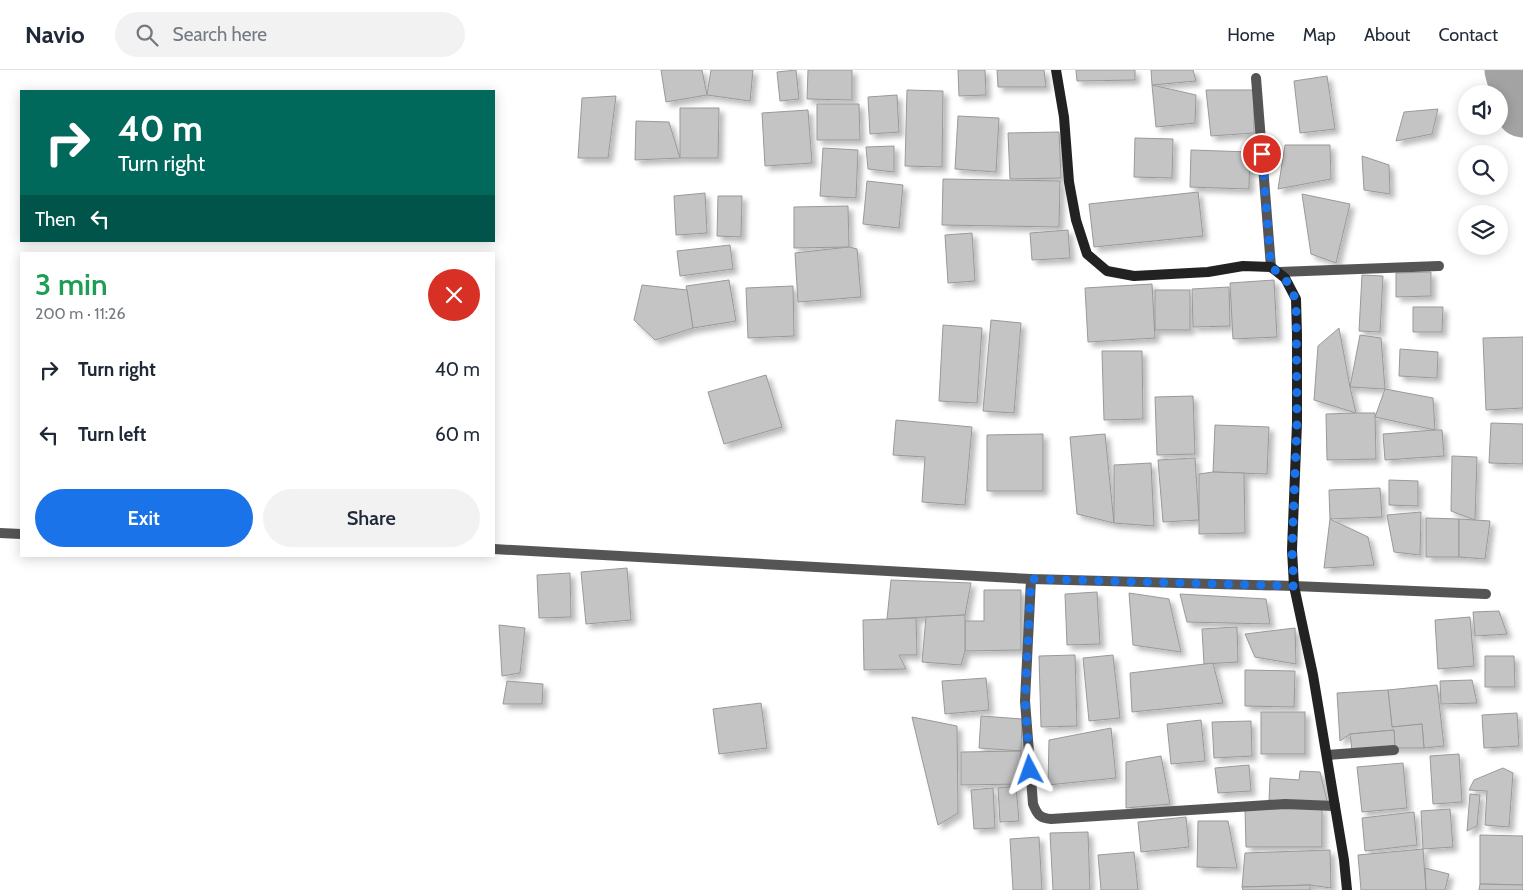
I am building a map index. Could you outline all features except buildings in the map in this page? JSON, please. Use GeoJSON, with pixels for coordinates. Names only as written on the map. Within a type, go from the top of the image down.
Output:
{"type":"FeatureCollection","features":[{"type":"Feature","properties":{"kind":"street"},"geometry":{"type":"LineString","coordinates":[[1056,70],[1064,117],[1068,182],[1076,220],[1087,254],[1107,271],[1134,276],[1208,272],[1243,266],[1275,270],[1439,266]]}},
{"type":"Feature","properties":{"kind":"street"},"geometry":{"type":"LineString","coordinates":[[1256,78],[1275,270],[1285,278],[1296,300],[1297,423],[1292,550],[1294,586],[1313,675],[1327,755],[1347,890]]}},
{"type":"Feature","properties":{"kind":"street"},"geometry":{"type":"LineString","coordinates":[[0,533],[20,534]]}},
{"type":"Feature","properties":{"kind":"street"},"geometry":{"type":"LineString","coordinates":[[495,549],[1031,579],[1294,586],[1486,594]]}},
{"type":"Feature","properties":{"kind":"street"},"geometry":{"type":"LineString","coordinates":[[1031,579],[1025,701],[1033,804],[1037,814],[1043,819],[1285,804],[1335,806]]}},
{"type":"Feature","properties":{"kind":"street"},"geometry":{"type":"LineString","coordinates":[[1327,755],[1394,750]]}},
{"type":"Feature","properties":{"kind":"waterway"},"geometry":{"type":"LineString","coordinates":[[1512,70],[1523,110]]}},
{"type":"Feature","properties":{"kind":"route"},"geometry":{"type":"LineString","coordinates":[[1030,770],[1025,701],[1031,579],[1294,586],[1292,550],[1297,423],[1296,300],[1285,278],[1271,267],[1262,154]]}}]}
